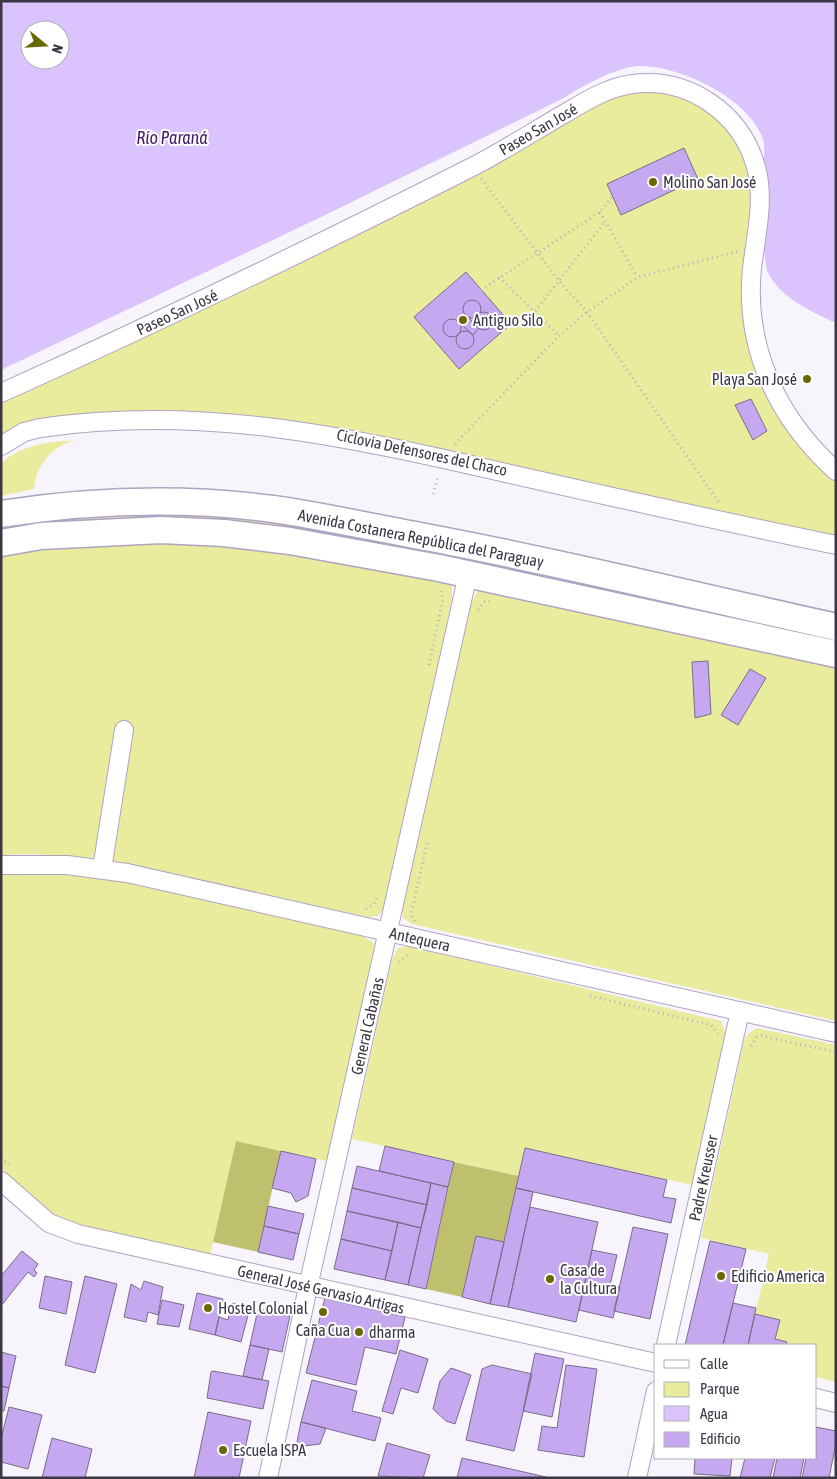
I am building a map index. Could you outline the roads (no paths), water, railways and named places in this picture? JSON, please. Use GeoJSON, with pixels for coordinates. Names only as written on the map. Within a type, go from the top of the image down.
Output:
{"type":"FeatureCollection","features":[{"type":"Feature","properties":{"kind":"main road","name":"Avenida Costanera República del Paraguay"},"geometry":{"type":"LineString","coordinates":[[1,514],[55,505],[154,501],[215,503],[274,509],[478,547],[836,627]]}},
{"type":"Feature","properties":{"kind":"main road","name":"Avenida Costanera República del Paraguay"},"geometry":{"type":"LineString","coordinates":[[1,543],[41,536],[161,530],[224,533],[290,541],[468,574],[836,654]]}},
{"type":"Feature","properties":{"kind":"street","name":"Paseo San José"},"geometry":{"type":"LineString","coordinates":[[1,393],[206,299],[472,167],[604,93],[632,84],[668,85],[694,93],[718,107],[737,126],[750,148],[759,186],[760,202],[751,291],[752,321],[766,374],[785,412],[811,446],[836,471]]}},
{"type":"Feature","properties":{"kind":"street"},"geometry":{"type":"LineString","coordinates":[[1,446],[24,432],[69,423],[136,419],[197,420],[311,432],[441,458],[836,545]]}},
{"type":"Feature","properties":{"kind":"street","name":"General Cabañas"},"geometry":{"type":"LineString","coordinates":[[268,1478],[308,1286],[468,574]]}},
{"type":"Feature","properties":{"kind":"street"},"geometry":{"type":"LineString","coordinates":[[102,869],[124,730]]}},
{"type":"Feature","properties":{"kind":"street","name":"Antequera"},"geometry":{"type":"LineString","coordinates":[[1,865],[34,864],[102,869],[836,1032]]}},
{"type":"Feature","properties":{"kind":"street","name":"Padre Kreusser"},"geometry":{"type":"LineString","coordinates":[[666,1344],[740,1011]]}},
{"type":"Feature","properties":{"kind":"street","name":"General José Gervasio Artigas"},"geometry":{"type":"LineString","coordinates":[[8,1188],[42,1218],[63,1230],[654,1363]]}},
{"type":"Feature","properties":{"kind":"street"},"geometry":{"type":"LineString","coordinates":[[817,1398],[836,1403]]}},
{"type":"Feature","properties":{"kind":"street"},"geometry":{"type":"LineString","coordinates":[[637,1478],[654,1400]]}},
{"type":"Feature","properties":{"kind":"water","name":"Río Paraná"},"geometry":{"type":"Polygon","coordinates":[[[1,1],[836,1],[836,323],[790,298],[775,284],[769,275],[764,254],[763,238],[764,144],[755,124],[743,110],[711,87],[673,71],[655,67],[629,67],[599,78],[562,99],[1,370],[1,1]]]}},
{"type":"Feature","properties":{"kind":"place","name":"Molino San José"},"geometry":{"type":"Point","coordinates":[653,182]}},
{"type":"Feature","properties":{"kind":"place","name":"Antiguo Silo"},"geometry":{"type":"Point","coordinates":[463,320]}},
{"type":"Feature","properties":{"kind":"place","name":"Playa San José"},"geometry":{"type":"Point","coordinates":[807,379]}},
{"type":"Feature","properties":{"kind":"place","name":"Edificio America"},"geometry":{"type":"Point","coordinates":[721,1276]}},
{"type":"Feature","properties":{"kind":"place","name":"Casa de la Cultura"},"geometry":{"type":"Point","coordinates":[550,1279]}},
{"type":"Feature","properties":{"kind":"place","name":"Hostel Colonial"},"geometry":{"type":"Point","coordinates":[208,1308]}},
{"type":"Feature","properties":{"kind":"place","name":"Caña Cua"},"geometry":{"type":"Point","coordinates":[323,1312]}},
{"type":"Feature","properties":{"kind":"place","name":"dharma"},"geometry":{"type":"Point","coordinates":[359,1332]}},
{"type":"Feature","properties":{"kind":"place","name":"Escuela ISPA"},"geometry":{"type":"Point","coordinates":[223,1450]}}]}
